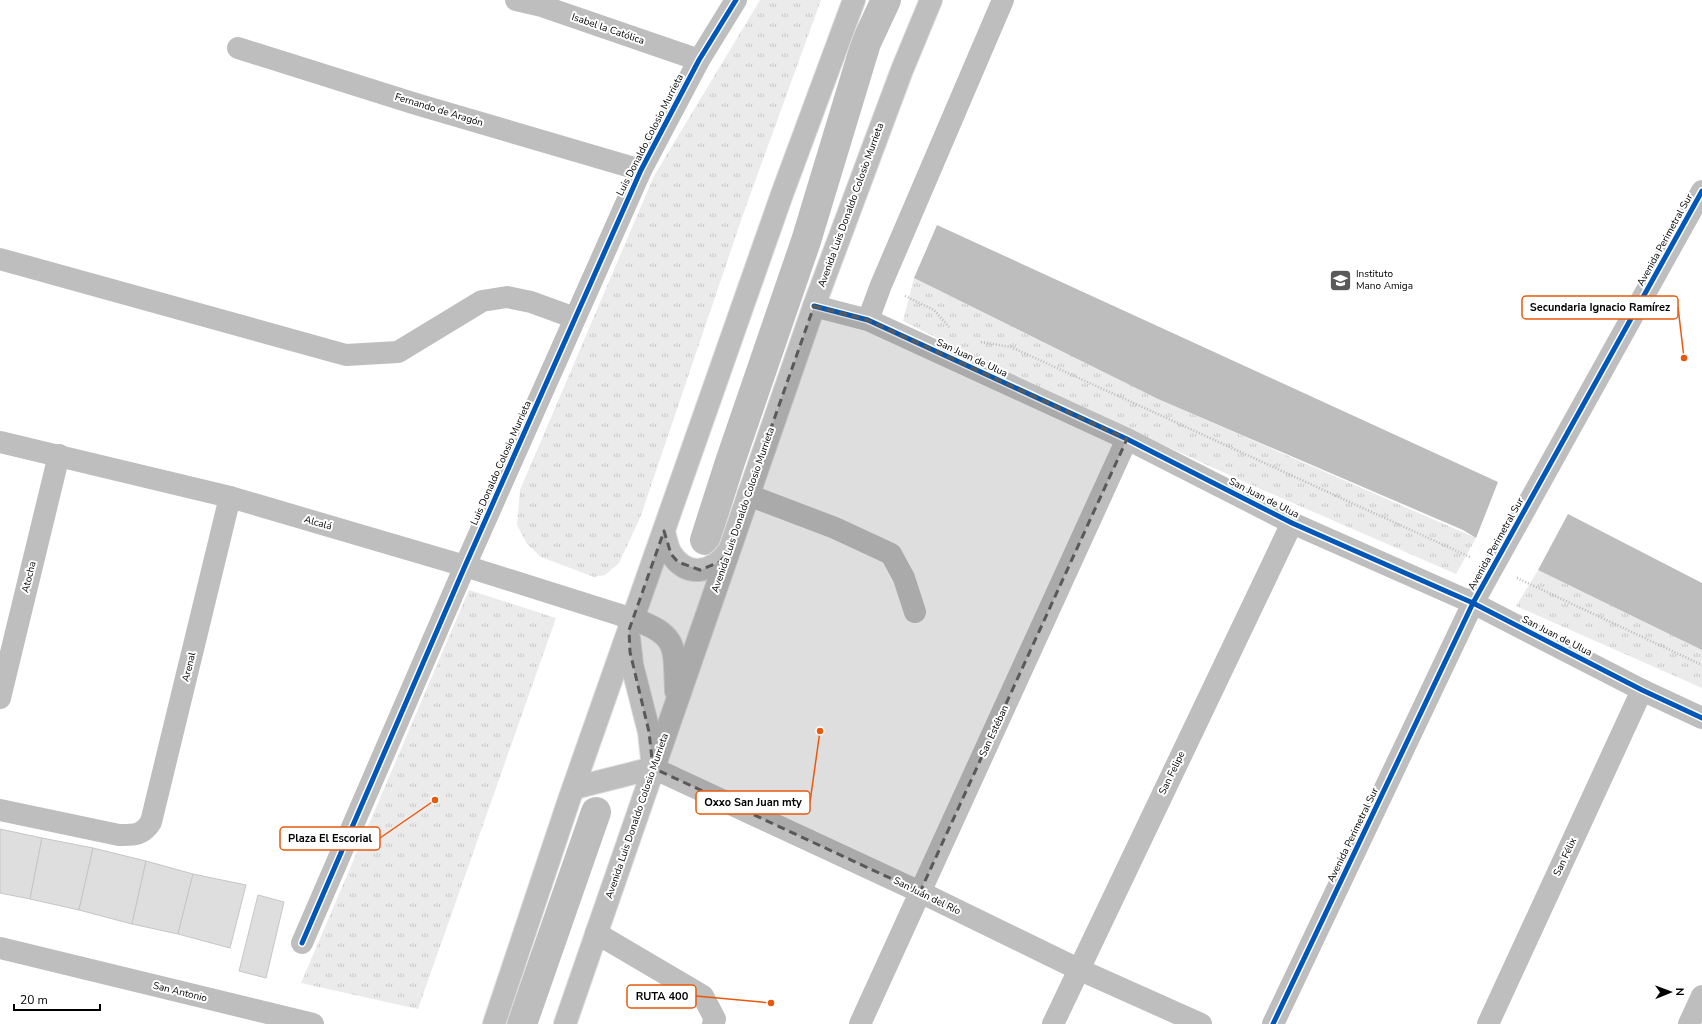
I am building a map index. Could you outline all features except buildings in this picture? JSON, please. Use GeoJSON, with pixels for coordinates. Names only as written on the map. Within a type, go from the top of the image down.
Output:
{"type":"FeatureCollection","features":[{"type":"Feature","properties":{"kind":"street","name":"Isabel la Católica"},"geometry":{"type":"LineString","coordinates":[[516,0],[542,6],[699,60]]}},
{"type":"Feature","properties":{"kind":"street","name":"Luis Donaldo Colosio Murrieta"},"geometry":{"type":"LineString","coordinates":[[302,943],[465,566],[641,170],[699,60],[736,0]]}},
{"type":"Feature","properties":{"kind":"street"},"geometry":{"type":"LineString","coordinates":[[494,1024],[574,788],[780,197],[854,0]]}},
{"type":"Feature","properties":{"kind":"street","name":"Avenida Luis Donaldo Colosio Murrieta"},"geometry":{"type":"LineString","coordinates":[[565,1024],[814,306],[902,70],[931,0]]}},
{"type":"Feature","properties":{"kind":"street"},"geometry":{"type":"LineString","coordinates":[[868,320],[1003,0]]}},
{"type":"Feature","properties":{"kind":"street","name":"Fernando de Aragón"},"geometry":{"type":"LineString","coordinates":[[238,48],[416,104],[641,170]]}},
{"type":"Feature","properties":{"kind":"street","name":"Avenida Perimetral Sur"},"geometry":{"type":"LineString","coordinates":[[1272,1024],[1474,603],[1702,191]]}},
{"type":"Feature","properties":{"kind":"street"},"geometry":{"type":"LineString","coordinates":[[0,259],[346,355],[398,352],[482,301],[506,297],[532,302],[575,318]]}},
{"type":"Feature","properties":{"kind":"street","name":"San Juan de Ulua"},"geometry":{"type":"LineString","coordinates":[[814,306],[868,320],[1127,438],[1292,523],[1474,603],[1642,690],[1702,718]]}},
{"type":"Feature","properties":{"kind":"street","name":"San Estéban"},"geometry":{"type":"LineString","coordinates":[[860,1024],[1127,438]]}},
{"type":"Feature","properties":{"kind":"street","name":"Alcalá"},"geometry":{"type":"LineString","coordinates":[[0,442],[59,455],[230,498],[465,566],[631,625],[653,626],[670,640],[675,667],[677,700]]}},
{"type":"Feature","properties":{"kind":"street","name":"Atocha"},"geometry":{"type":"LineString","coordinates":[[0,698],[59,455]]}},
{"type":"Feature","properties":{"kind":"street"},"geometry":{"type":"LineString","coordinates":[[748,495],[835,528],[891,554],[904,578],[915,612]]}},
{"type":"Feature","properties":{"kind":"street","name":"Arenal"},"geometry":{"type":"LineString","coordinates":[[0,810],[119,836],[141,833],[146,829],[150,822],[230,498]]}},
{"type":"Feature","properties":{"kind":"street","name":"San Felipe"},"geometry":{"type":"LineString","coordinates":[[1053,1024],[1292,523]]}},
{"type":"Feature","properties":{"kind":"street"},"geometry":{"type":"LineString","coordinates":[[664,531],[671,554],[678,562],[689,568],[700,570],[710,568],[720,562],[728,553]]}},
{"type":"Feature","properties":{"kind":"street"},"geometry":{"type":"LineString","coordinates":[[574,788],[653,768],[649,732],[630,652],[631,625]]}},
{"type":"Feature","properties":{"kind":"street","name":"San Félix"},"geometry":{"type":"LineString","coordinates":[[1488,1024],[1642,690]]}},
{"type":"Feature","properties":{"kind":"street","name":"San Juán del Río"},"geometry":{"type":"LineString","coordinates":[[653,768],[920,892],[1078,969],[1201,1024]]}},
{"type":"Feature","properties":{"kind":"street"},"geometry":{"type":"LineString","coordinates":[[596,933],[703,996],[715,1020],[713,1024]]}},
{"type":"Feature","properties":{"kind":"street","name":"San Antonio"},"geometry":{"type":"LineString","coordinates":[[0,948],[313,1024]]}},
{"type":"Feature","properties":{"kind":"street"},"geometry":{"type":"LineString","coordinates":[[1689,1024],[1702,996]]}},
{"type":"Feature","properties":{"kind":"path"},"geometry":{"type":"LineString","coordinates":[[882,285],[934,310],[954,332]]}},
{"type":"Feature","properties":{"kind":"path"},"geometry":{"type":"LineString","coordinates":[[974,340],[1011,347],[1493,567],[1702,665]]}},
{"type":"Feature","properties":{"kind":"highlighted area"},"geometry":{"type":"Polygon","coordinates":[[[814,306],[868,320],[1127,439],[920,892],[653,768],[649,732],[630,652],[629,630],[664,531],[671,554],[678,562],[700,570],[720,562],[727,553],[814,306]]]}},
{"type":"Feature","properties":{"kind":"green space"},"geometry":{"type":"Polygon","coordinates":[[[760,0],[821,0],[745,209],[640,518],[619,563],[605,575],[594,577],[541,557],[527,544],[517,525],[520,490],[654,176],[760,0]]]}},
{"type":"Feature","properties":{"kind":"green space"},"geometry":{"type":"Polygon","coordinates":[[[914,278],[1158,399],[1476,538],[1456,574],[1247,483],[1042,390],[903,321],[914,278]]]}},
{"type":"Feature","properties":{"kind":"green space"},"geometry":{"type":"Polygon","coordinates":[[[1538,570],[1702,650],[1702,688],[1516,606],[1538,570]]]}},
{"type":"Feature","properties":{"kind":"green space"},"geometry":{"type":"Polygon","coordinates":[[[469,590],[556,618],[418,1009],[301,983],[469,590]]]}},
{"type":"Feature","properties":{"kind":"shaded area"},"geometry":{"type":"Polygon","coordinates":[[[937,225],[1498,482],[1476,538],[1463,530],[1158,399],[914,278],[937,225]]]}},
{"type":"Feature","properties":{"kind":"shaded area"},"geometry":{"type":"Polygon","coordinates":[[[1568,514],[1702,583],[1702,650],[1538,570],[1568,514]]]}},
{"type":"Feature","properties":{"kind":"waterway"},"geometry":{"type":"LineString","coordinates":[[705,540],[730,462],[806,241],[866,43],[886,0]]}},
{"type":"Feature","properties":{"kind":"waterway"},"geometry":{"type":"LineString","coordinates":[[522,1024],[596,812]]}},
{"type":"Feature","properties":{"kind":"cycle path"},"geometry":{"type":"LineString","coordinates":[[302,943],[465,566],[641,170],[699,60],[736,0]]}},
{"type":"Feature","properties":{"kind":"cycle path"},"geometry":{"type":"LineString","coordinates":[[1273,1024],[1473,603],[1702,191]]}},
{"type":"Feature","properties":{"kind":"cycle path"},"geometry":{"type":"LineString","coordinates":[[814,306],[868,320],[1127,439],[1292,523],[1473,603],[1642,690],[1702,718]]}},
{"type":"Feature","properties":{"kind":"place","name":"Instituto Mano Amiga"},"geometry":{"type":"Point","coordinates":[1341,280]}},
{"type":"Feature","properties":{"kind":"place","name":"Secundaria Ignacio Ramírez"},"geometry":{"type":"Point","coordinates":[1684,358]}},
{"type":"Feature","properties":{"kind":"place","name":"Oxxo San Juan mty"},"geometry":{"type":"Point","coordinates":[820,731]}},
{"type":"Feature","properties":{"kind":"place","name":"Plaza El Escorial"},"geometry":{"type":"Point","coordinates":[435,800]}},
{"type":"Feature","properties":{"kind":"place","name":"RUTA 400"},"geometry":{"type":"Point","coordinates":[771,1003]}}]}
